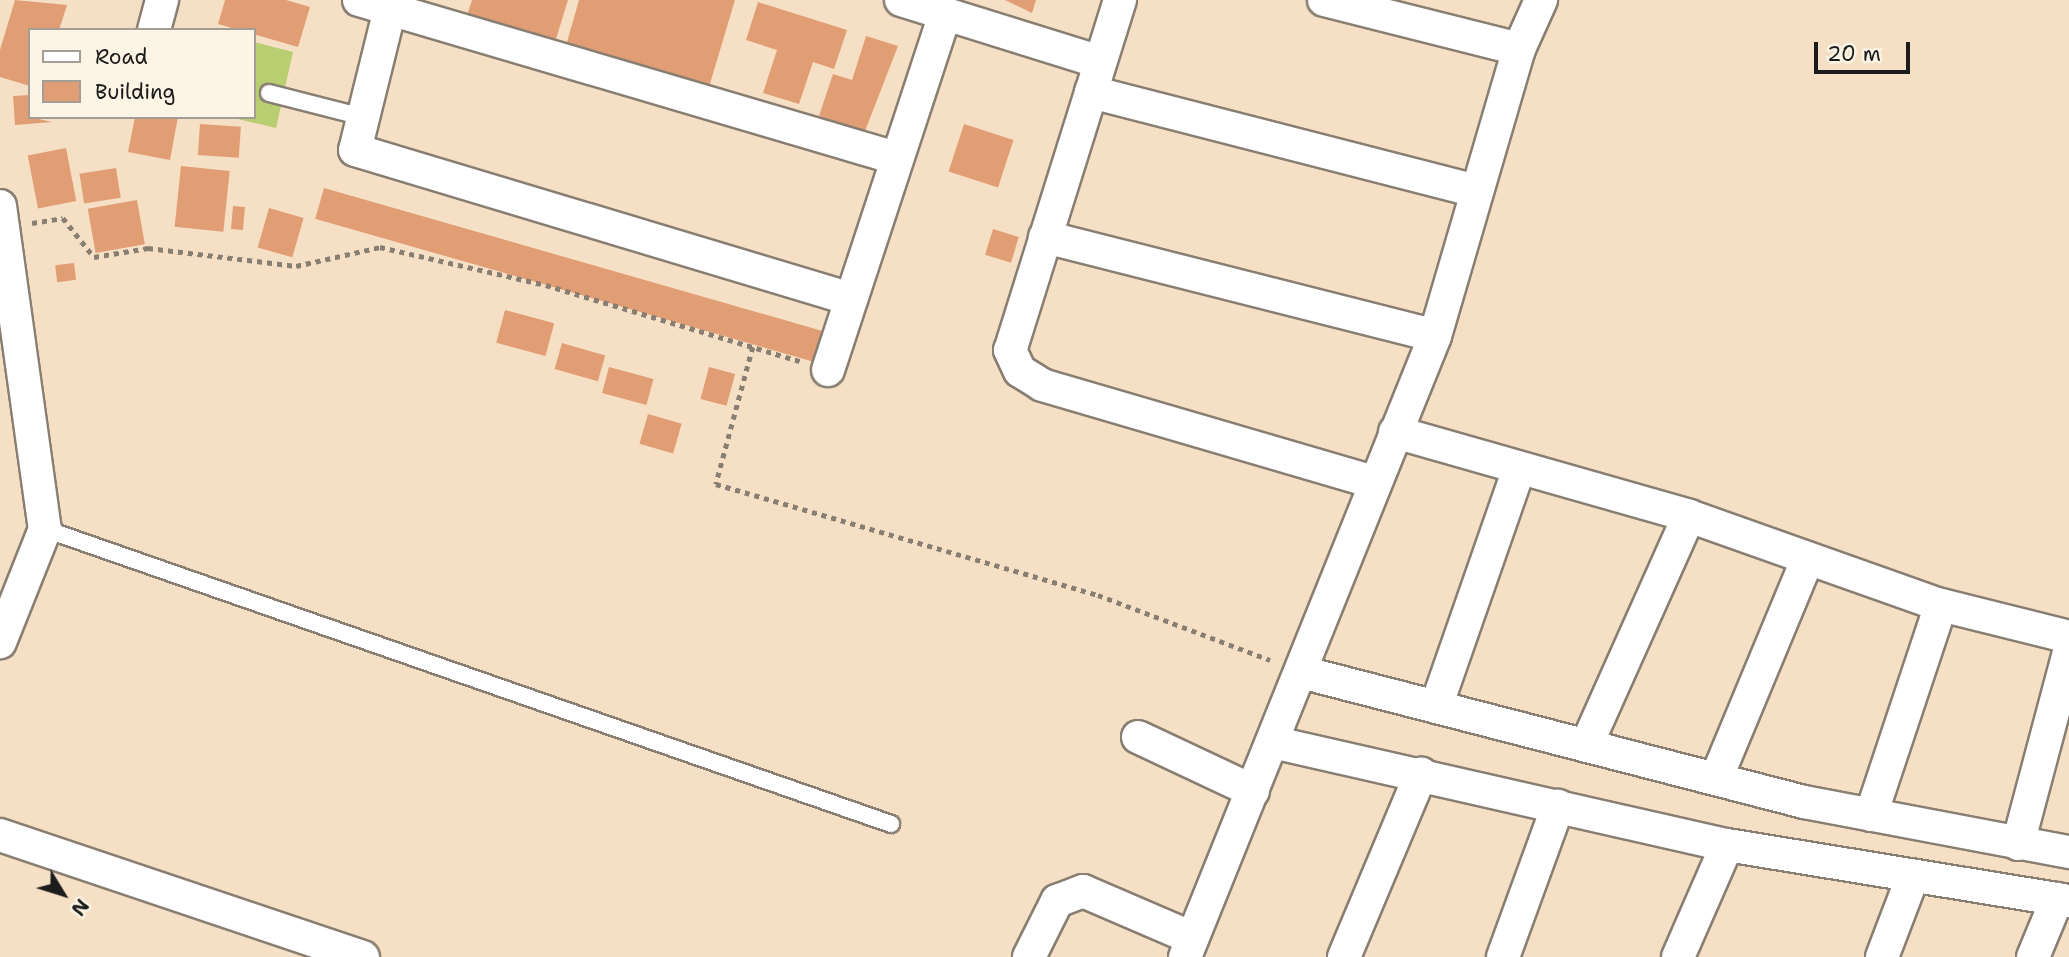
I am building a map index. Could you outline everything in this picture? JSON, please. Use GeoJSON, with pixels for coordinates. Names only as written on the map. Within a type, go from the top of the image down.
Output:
{"type":"FeatureCollection","features":[{"type":"Feature","properties":{"kind":"street"},"geometry":{"type":"LineString","coordinates":[[155,28],[162,0]]}},
{"type":"Feature","properties":{"kind":"street"},"geometry":{"type":"LineString","coordinates":[[359,0],[896,158]]}},
{"type":"Feature","properties":{"kind":"street"},"geometry":{"type":"LineString","coordinates":[[901,0],[1100,62]]}},
{"type":"Feature","properties":{"kind":"street"},"geometry":{"type":"LineString","coordinates":[[1120,0],[1010,350],[1020,371],[1042,385],[1373,482]]}},
{"type":"Feature","properties":{"kind":"street"},"geometry":{"type":"LineString","coordinates":[[1324,0],[1519,49]]}},
{"type":"Feature","properties":{"kind":"street"},"geometry":{"type":"LineString","coordinates":[[1029,957],[1057,901],[1083,891],[1188,948],[1301,672],[1373,482],[1435,336],[1519,49],[1541,0]]}},
{"type":"Feature","properties":{"kind":"street"},"geometry":{"type":"LineString","coordinates":[[390,9],[355,150],[851,299]]}},
{"type":"Feature","properties":{"kind":"street"},"geometry":{"type":"LineString","coordinates":[[828,370],[944,14]]}},
{"type":"Feature","properties":{"kind":"street"},"geometry":{"type":"LineString","coordinates":[[1091,92],[1476,191]]}},
{"type":"Feature","properties":{"kind":"street"},"geometry":{"type":"LineString","coordinates":[[0,642],[45,529],[3,219]]}},
{"type":"Feature","properties":{"kind":"street"},"geometry":{"type":"LineString","coordinates":[[1045,237],[1435,336]]}},
{"type":"Feature","properties":{"kind":"street"},"geometry":{"type":"LineString","coordinates":[[1395,432],[1689,516],[1941,605],[2069,637]]}},
{"type":"Feature","properties":{"kind":"street"},"geometry":{"type":"LineString","coordinates":[[1436,707],[1519,468]]}},
{"type":"Feature","properties":{"kind":"street"},"geometry":{"type":"LineString","coordinates":[[1586,746],[1689,516]]}},
{"type":"Feature","properties":{"kind":"street"},"geometry":{"type":"LineString","coordinates":[[1716,779],[1808,558]]}},
{"type":"Feature","properties":{"kind":"street"},"geometry":{"type":"LineString","coordinates":[[1871,815],[1941,605]]}},
{"type":"Feature","properties":{"kind":"street"},"geometry":{"type":"LineString","coordinates":[[2018,844],[2069,652]]}},
{"type":"Feature","properties":{"kind":"street"},"geometry":{"type":"LineString","coordinates":[[1301,672],[1716,779],[1871,815],[2069,852]]}},
{"type":"Feature","properties":{"kind":"street"},"geometry":{"type":"LineString","coordinates":[[1138,737],[1253,790]]}},
{"type":"Feature","properties":{"kind":"street"},"geometry":{"type":"LineString","coordinates":[[1272,742],[1727,845],[2063,900],[2034,957]]}},
{"type":"Feature","properties":{"kind":"street"},"geometry":{"type":"LineString","coordinates":[[1344,957],[1421,774]]}},
{"type":"Feature","properties":{"kind":"street"},"geometry":{"type":"LineString","coordinates":[[1503,957],[1558,806]]}},
{"type":"Feature","properties":{"kind":"street"},"geometry":{"type":"LineString","coordinates":[[0,835],[363,957]]}},
{"type":"Feature","properties":{"kind":"street"},"geometry":{"type":"LineString","coordinates":[[1678,957],[1727,845]]}},
{"type":"Feature","properties":{"kind":"street"},"geometry":{"type":"LineString","coordinates":[[1882,957],[1913,876]]}},
{"type":"Feature","properties":{"kind":"lane"},"geometry":{"type":"LineString","coordinates":[[269,93],[363,117]]}},
{"type":"Feature","properties":{"kind":"lane"},"geometry":{"type":"LineString","coordinates":[[45,529],[891,824]]}},
{"type":"Feature","properties":{"kind":"path"},"geometry":{"type":"LineString","coordinates":[[3,219],[63,218],[94,257],[148,248],[296,266],[380,247],[546,285],[828,370]]}},
{"type":"Feature","properties":{"kind":"path"},"geometry":{"type":"LineString","coordinates":[[753,347],[716,484],[1098,595],[1301,672]]}},
{"type":"Feature","properties":{"kind":"green space"},"geometry":{"type":"Polygon","coordinates":[[[256,43],[293,52],[276,128],[238,119],[256,119],[256,43]]]}},
{"type":"Feature","properties":{"kind":"building"},"geometry":{"type":"Polygon","coordinates":[[[15,0],[67,5],[60,28],[28,28],[28,85],[0,77],[0,50],[15,0]]]}},
{"type":"Feature","properties":{"kind":"building"},"geometry":{"type":"Polygon","coordinates":[[[225,0],[286,0],[310,7],[298,47],[256,35],[256,28],[232,28],[218,24],[225,0]]]}},
{"type":"Feature","properties":{"kind":"building"},"geometry":{"type":"Polygon","coordinates":[[[472,0],[568,0],[552,52],[464,25],[472,0]]]}},
{"type":"Feature","properties":{"kind":"building"},"geometry":{"type":"Polygon","coordinates":[[[579,0],[735,0],[706,97],[563,56],[579,0]]]}},
{"type":"Feature","properties":{"kind":"building"},"geometry":{"type":"Polygon","coordinates":[[[1005,0],[1036,0],[1032,13],[1005,0]]]}},
{"type":"Feature","properties":{"kind":"building"},"geometry":{"type":"Polygon","coordinates":[[[758,2],[847,30],[834,69],[813,62],[799,104],[763,93],[777,50],[746,40],[758,2]]]}},
{"type":"Feature","properties":{"kind":"building"},"geometry":{"type":"Polygon","coordinates":[[[866,36],[898,46],[865,131],[819,116],[833,74],[852,80],[866,36]]]}},
{"type":"Feature","properties":{"kind":"building"},"geometry":{"type":"Polygon","coordinates":[[[28,95],[28,119],[52,122],[15,125],[13,96],[28,95]]]}},
{"type":"Feature","properties":{"kind":"building"},"geometry":{"type":"Polygon","coordinates":[[[135,119],[178,119],[170,160],[128,152],[135,119]]]}},
{"type":"Feature","properties":{"kind":"building"},"geometry":{"type":"Polygon","coordinates":[[[200,124],[241,127],[239,158],[198,155],[200,124]]]}},
{"type":"Feature","properties":{"kind":"building"},"geometry":{"type":"Polygon","coordinates":[[[964,124],[1013,140],[998,188],[949,172],[964,124]]]}},
{"type":"Feature","properties":{"kind":"building"},"geometry":{"type":"Polygon","coordinates":[[[66,148],[76,201],[38,208],[28,155],[66,148]]]}},
{"type":"Feature","properties":{"kind":"building"},"geometry":{"type":"Polygon","coordinates":[[[181,166],[230,171],[223,232],[175,227],[181,166]]]}},
{"type":"Feature","properties":{"kind":"building"},"geometry":{"type":"Polygon","coordinates":[[[116,168],[121,198],[84,203],[79,174],[116,168]]]}},
{"type":"Feature","properties":{"kind":"building"},"geometry":{"type":"Polygon","coordinates":[[[324,188],[826,332],[817,363],[315,219],[324,188]]]}},
{"type":"Feature","properties":{"kind":"building"},"geometry":{"type":"Polygon","coordinates":[[[137,200],[145,244],[96,253],[88,209],[137,200]]]}},
{"type":"Feature","properties":{"kind":"building"},"geometry":{"type":"Polygon","coordinates":[[[233,206],[245,207],[243,230],[231,229],[233,206]]]}},
{"type":"Feature","properties":{"kind":"building"},"geometry":{"type":"Polygon","coordinates":[[[269,208],[304,218],[292,257],[258,247],[269,208]]]}},
{"type":"Feature","properties":{"kind":"building"},"geometry":{"type":"Polygon","coordinates":[[[993,229],[1019,237],[1011,263],[985,255],[993,229]]]}},
{"type":"Feature","properties":{"kind":"building"},"geometry":{"type":"Polygon","coordinates":[[[74,263],[76,280],[57,282],[55,265],[74,263]]]}},
{"type":"Feature","properties":{"kind":"building"},"geometry":{"type":"Polygon","coordinates":[[[505,310],[554,323],[545,356],[496,343],[505,310]]]}},
{"type":"Feature","properties":{"kind":"building"},"geometry":{"type":"Polygon","coordinates":[[[562,343],[605,355],[598,381],[555,369],[562,343]]]}},
{"type":"Feature","properties":{"kind":"building"},"geometry":{"type":"Polygon","coordinates":[[[609,367],[653,379],[646,405],[602,393],[609,367]]]}},
{"type":"Feature","properties":{"kind":"building"},"geometry":{"type":"Polygon","coordinates":[[[709,367],[735,374],[727,406],[700,399],[709,367]]]}},
{"type":"Feature","properties":{"kind":"building"},"geometry":{"type":"Polygon","coordinates":[[[648,414],[682,424],[673,453],[639,444],[648,414]]]}}]}
